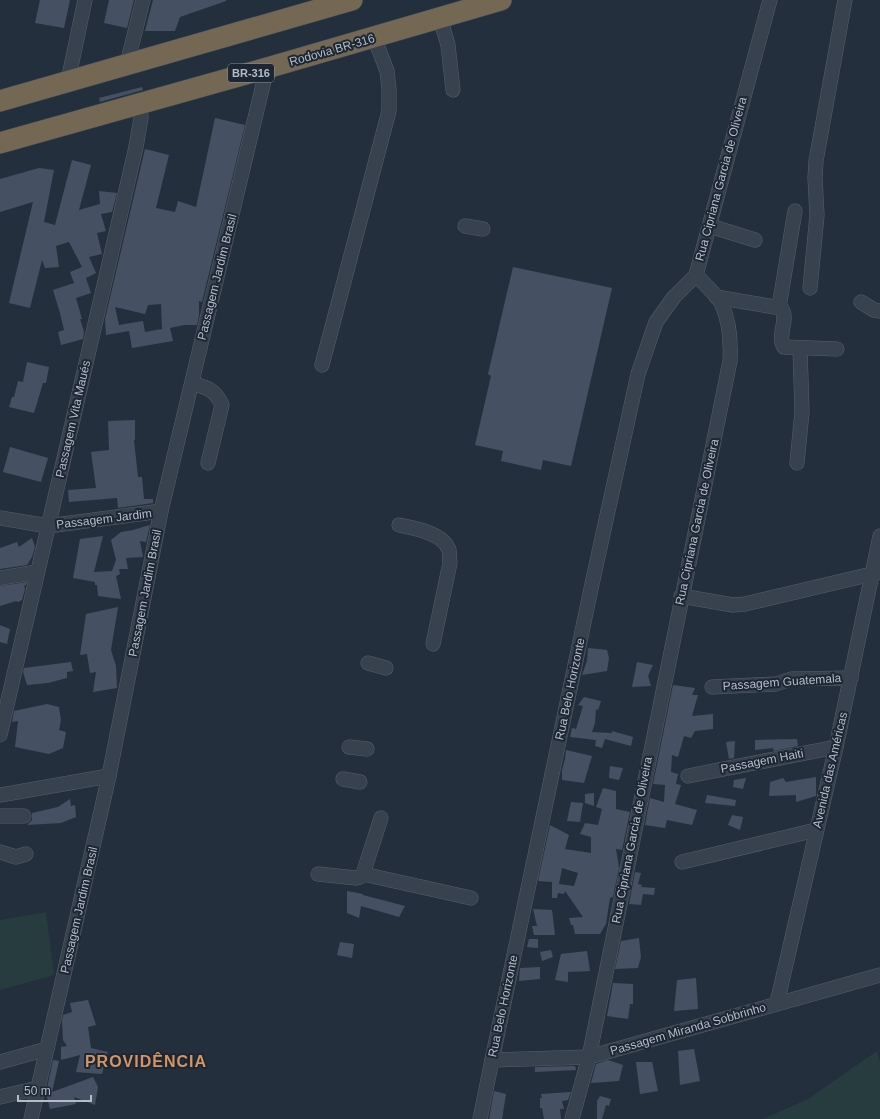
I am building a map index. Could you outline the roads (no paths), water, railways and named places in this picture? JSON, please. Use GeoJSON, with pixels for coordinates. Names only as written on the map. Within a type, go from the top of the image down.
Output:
{"type":"FeatureCollection","features":[{"type":"Feature","properties":{"kind":"highway"},"geometry":{"type":"LineString","coordinates":[[3,98],[150,58],[352,0]]}},
{"type":"Feature","properties":{"kind":"highway","name":"Rodovia BR-316"},"geometry":{"type":"LineString","coordinates":[[0,143],[268,68],[501,0]]}},
{"type":"Feature","properties":{"kind":"street"},"geometry":{"type":"LineString","coordinates":[[68,81],[85,0]]}},
{"type":"Feature","properties":{"kind":"street"},"geometry":{"type":"LineString","coordinates":[[127,64],[142,0]]}},
{"type":"Feature","properties":{"kind":"street","name":"Rua Cipriana Garcia de Oliveira"},"geometry":{"type":"LineString","coordinates":[[572,1119],[589,1057],[681,596],[730,361],[729,328],[721,302],[696,275],[770,0]]}},
{"type":"Feature","properties":{"kind":"street"},"geometry":{"type":"LineString","coordinates":[[810,288],[817,214],[815,178],[816,161],[845,0]]}},
{"type":"Feature","properties":{"kind":"street"},"geometry":{"type":"LineString","coordinates":[[440,18],[448,45],[453,90]]}},
{"type":"Feature","properties":{"kind":"street"},"geometry":{"type":"LineString","coordinates":[[322,365],[388,111],[389,89],[386,72],[374,37]]}},
{"type":"Feature","properties":{"kind":"street"},"geometry":{"type":"LineString","coordinates":[[133,39],[150,58]]}},
{"type":"Feature","properties":{"kind":"street","name":"Passagem Jardim Brasil"},"geometry":{"type":"LineString","coordinates":[[31,1119],[109,776],[161,512],[268,68]]}},
{"type":"Feature","properties":{"kind":"street","name":"Passagem Vita Maués"},"geometry":{"type":"LineString","coordinates":[[0,734],[136,147],[141,118],[140,104]]}},
{"type":"Feature","properties":{"kind":"street"},"geometry":{"type":"LineString","coordinates":[[779,307],[795,210]]}},
{"type":"Feature","properties":{"kind":"street"},"geometry":{"type":"LineString","coordinates":[[465,226],[483,229]]}},
{"type":"Feature","properties":{"kind":"street"},"geometry":{"type":"LineString","coordinates":[[710,226],[755,240]]}},
{"type":"Feature","properties":{"kind":"street","name":"Rua Belo Horizonte"},"geometry":{"type":"LineString","coordinates":[[480,1119],[590,592],[638,374],[656,322],[674,297],[696,275]]}},
{"type":"Feature","properties":{"kind":"street"},"geometry":{"type":"LineString","coordinates":[[716,297],[779,307],[784,312],[781,341],[782,345],[786,348],[837,349]]}},
{"type":"Feature","properties":{"kind":"street"},"geometry":{"type":"LineString","coordinates":[[861,302],[874,310],[880,311]]}},
{"type":"Feature","properties":{"kind":"street"},"geometry":{"type":"LineString","coordinates":[[797,463],[802,412],[800,348]]}},
{"type":"Feature","properties":{"kind":"street"},"geometry":{"type":"LineString","coordinates":[[192,383],[210,389],[218,396],[222,405],[208,462]]}},
{"type":"Feature","properties":{"kind":"street","name":"Passagem Jardim"},"geometry":{"type":"LineString","coordinates":[[0,518],[48,526],[161,512]]}},
{"type":"Feature","properties":{"kind":"street"},"geometry":{"type":"LineString","coordinates":[[399,525],[420,529],[443,541],[449,551],[450,563],[433,644]]}},
{"type":"Feature","properties":{"kind":"street","name":"Avenida das Américas"},"geometry":{"type":"LineString","coordinates":[[777,1003],[876,573],[880,536]]}},
{"type":"Feature","properties":{"kind":"street"},"geometry":{"type":"LineString","coordinates":[[0,578],[37,572]]}},
{"type":"Feature","properties":{"kind":"street"},"geometry":{"type":"LineString","coordinates":[[681,596],[733,605],[745,604],[876,573]]}},
{"type":"Feature","properties":{"kind":"street"},"geometry":{"type":"LineString","coordinates":[[368,664],[386,668]]}},
{"type":"Feature","properties":{"kind":"street","name":"Passagem Guatemala"},"geometry":{"type":"LineString","coordinates":[[712,687],[776,684],[792,679],[851,678]]}},
{"type":"Feature","properties":{"kind":"street"},"geometry":{"type":"LineString","coordinates":[[349,747],[367,749]]}},
{"type":"Feature","properties":{"kind":"street","name":"Passagem Haiti"},"geometry":{"type":"LineString","coordinates":[[688,776],[836,747]]}},
{"type":"Feature","properties":{"kind":"street"},"geometry":{"type":"LineString","coordinates":[[0,795],[109,776]]}},
{"type":"Feature","properties":{"kind":"street"},"geometry":{"type":"LineString","coordinates":[[343,779],[360,782]]}},
{"type":"Feature","properties":{"kind":"street"},"geometry":{"type":"LineString","coordinates":[[0,816],[24,816]]}},
{"type":"Feature","properties":{"kind":"street"},"geometry":{"type":"LineString","coordinates":[[318,874],[356,878],[360,877],[363,874],[381,818]]}},
{"type":"Feature","properties":{"kind":"street"},"geometry":{"type":"LineString","coordinates":[[682,862],[816,830]]}},
{"type":"Feature","properties":{"kind":"street"},"geometry":{"type":"LineString","coordinates":[[0,852],[16,857],[26,854]]}},
{"type":"Feature","properties":{"kind":"street"},"geometry":{"type":"LineString","coordinates":[[363,874],[471,898]]}},
{"type":"Feature","properties":{"kind":"street","name":"Passagem Miranda Sobbrinho"},"geometry":{"type":"LineString","coordinates":[[492,1060],[589,1057],[880,974]]}},
{"type":"Feature","properties":{"kind":"street"},"geometry":{"type":"LineString","coordinates":[[0,1062],[48,1049]]}},
{"type":"Feature","properties":{"kind":"street"},"geometry":{"type":"LineString","coordinates":[[0,1097],[38,1088]]}},
{"type":"Feature","properties":{"kind":"district","name":"PROVIDÊNCIA"},"geometry":{"type":"Point","coordinates":[146,1061]}}]}
